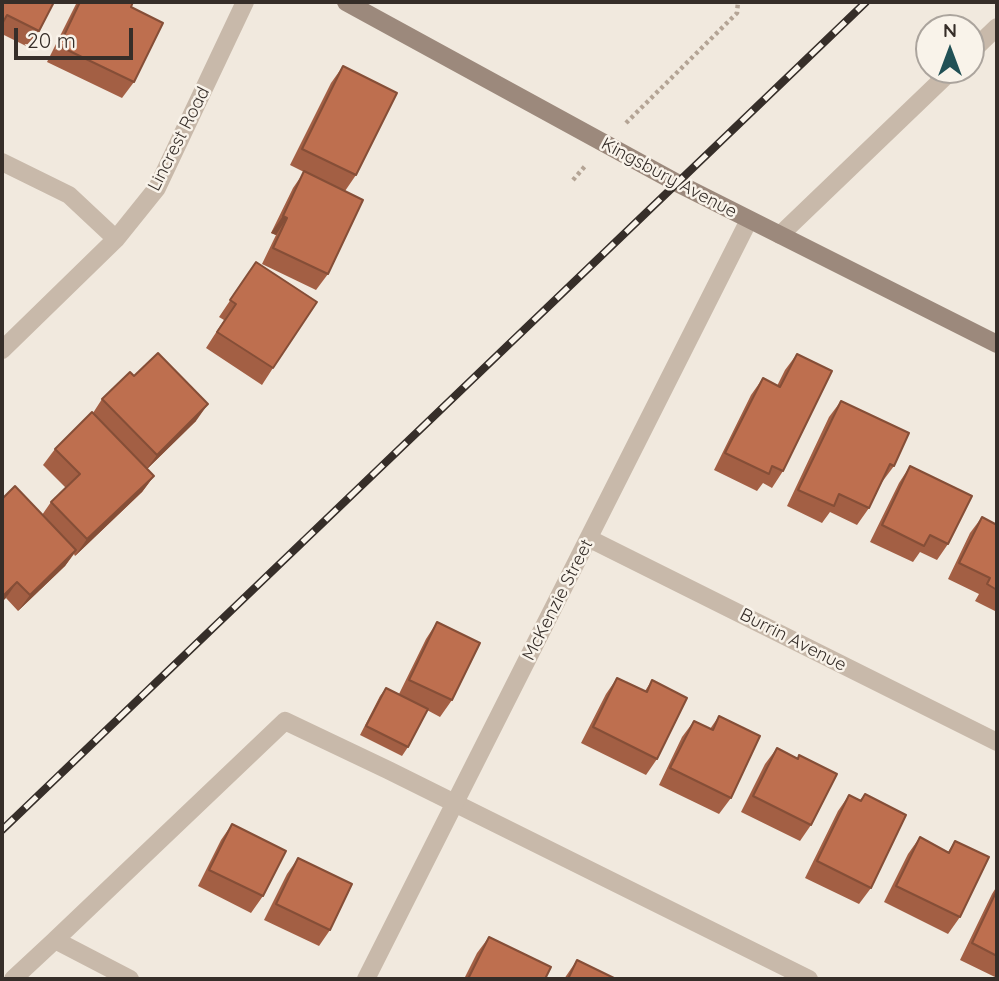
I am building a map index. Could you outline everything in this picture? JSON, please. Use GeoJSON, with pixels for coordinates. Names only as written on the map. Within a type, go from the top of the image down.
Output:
{"type":"FeatureCollection","features":[{"type":"Feature","properties":{"kind":"street","name":"Lincrest Road"},"geometry":{"type":"LineString","coordinates":[[2,350],[116,239],[158,188],[246,2]]}},
{"type":"Feature","properties":{"kind":"street","name":"Kingsbury Avenue"},"geometry":{"type":"LineString","coordinates":[[346,2],[604,144],[997,344]]}},
{"type":"Feature","properties":{"kind":"street"},"geometry":{"type":"LineString","coordinates":[[780,234],[938,84]]}},
{"type":"Feature","properties":{"kind":"street"},"geometry":{"type":"LineString","coordinates":[[2,162],[69,195],[116,239]]}},
{"type":"Feature","properties":{"kind":"street","name":"McKenzie Street"},"geometry":{"type":"LineString","coordinates":[[366,979],[749,220]]}},
{"type":"Feature","properties":{"kind":"street","name":"Burrin Avenue"},"geometry":{"type":"LineString","coordinates":[[590,538],[997,742]]}},
{"type":"Feature","properties":{"kind":"street"},"geometry":{"type":"LineString","coordinates":[[13,979],[285,721],[809,979]]}},
{"type":"Feature","properties":{"kind":"street"},"geometry":{"type":"LineString","coordinates":[[55,940],[130,979]]}},
{"type":"Feature","properties":{"kind":"path"},"geometry":{"type":"LineString","coordinates":[[573,180],[604,144],[737,13],[738,2]]}},
{"type":"Feature","properties":{"kind":"building"},"geometry":{"type":"Polygon","coordinates":[[[2,2],[54,2],[39,31],[7,15],[2,24],[2,2]]]}},
{"type":"Feature","properties":{"kind":"building"},"geometry":{"type":"Polygon","coordinates":[[[80,2],[133,2],[131,7],[163,23],[134,82],[59,46],[80,2]]]}},
{"type":"Feature","properties":{"kind":"building"},"geometry":{"type":"Polygon","coordinates":[[[343,66],[397,93],[356,175],[302,149],[343,66]]]}},
{"type":"Feature","properties":{"kind":"building"},"geometry":{"type":"Polygon","coordinates":[[[304,171],[363,200],[328,274],[273,248],[287,218],[283,216],[304,171]]]}},
{"type":"Feature","properties":{"kind":"building"},"geometry":{"type":"Polygon","coordinates":[[[256,262],[317,302],[273,368],[217,332],[236,304],[230,300],[256,262]]]}},
{"type":"Feature","properties":{"kind":"building"},"geometry":{"type":"Polygon","coordinates":[[[158,353],[208,404],[157,455],[102,399],[130,372],[134,376],[158,353]]]}},
{"type":"Feature","properties":{"kind":"building"},"geometry":{"type":"Polygon","coordinates":[[[797,354],[832,371],[783,471],[772,466],[769,474],[725,453],[763,378],[780,387],[797,354]]]}},
{"type":"Feature","properties":{"kind":"building"},"geometry":{"type":"Polygon","coordinates":[[[841,401],[909,433],[894,466],[890,464],[869,508],[839,494],[834,506],[798,490],[841,401]]]}},
{"type":"Feature","properties":{"kind":"building"},"geometry":{"type":"Polygon","coordinates":[[[92,412],[154,476],[87,539],[51,502],[80,474],[55,449],[92,412]]]}},
{"type":"Feature","properties":{"kind":"building"},"geometry":{"type":"Polygon","coordinates":[[[910,466],[972,496],[948,544],[930,535],[924,546],[882,525],[910,466]]]}},
{"type":"Feature","properties":{"kind":"building"},"geometry":{"type":"Polygon","coordinates":[[[15,486],[76,550],[30,595],[17,582],[2,597],[2,499],[15,486]]]}},
{"type":"Feature","properties":{"kind":"building"},"geometry":{"type":"Polygon","coordinates":[[[982,517],[997,525],[997,590],[987,584],[990,578],[959,563],[982,517]]]}},
{"type":"Feature","properties":{"kind":"building"},"geometry":{"type":"Polygon","coordinates":[[[437,622],[480,643],[452,700],[409,680],[437,622]]]}},
{"type":"Feature","properties":{"kind":"building"},"geometry":{"type":"Polygon","coordinates":[[[617,678],[647,692],[652,680],[687,698],[657,759],[593,727],[617,678]]]}},
{"type":"Feature","properties":{"kind":"building"},"geometry":{"type":"Polygon","coordinates":[[[386,688],[428,709],[408,747],[366,726],[386,688]]]}},
{"type":"Feature","properties":{"kind":"building"},"geometry":{"type":"Polygon","coordinates":[[[719,716],[760,736],[731,798],[670,768],[694,721],[713,730],[719,716]]]}},
{"type":"Feature","properties":{"kind":"building"},"geometry":{"type":"Polygon","coordinates":[[[777,748],[798,759],[799,755],[837,774],[811,825],[753,796],[777,748]]]}},
{"type":"Feature","properties":{"kind":"building"},"geometry":{"type":"Polygon","coordinates":[[[865,794],[906,815],[871,888],[817,861],[849,795],[861,801],[865,794]]]}},
{"type":"Feature","properties":{"kind":"building"},"geometry":{"type":"Polygon","coordinates":[[[232,824],[286,851],[263,896],[209,870],[232,824]]]}},
{"type":"Feature","properties":{"kind":"building"},"geometry":{"type":"Polygon","coordinates":[[[920,837],[949,853],[955,841],[989,857],[960,917],[896,886],[920,837]]]}},
{"type":"Feature","properties":{"kind":"building"},"geometry":{"type":"Polygon","coordinates":[[[298,858],[352,884],[330,930],[276,904],[298,858]]]}},
{"type":"Feature","properties":{"kind":"building"},"geometry":{"type":"Polygon","coordinates":[[[997,890],[997,956],[972,943],[997,890]]]}},
{"type":"Feature","properties":{"kind":"building"},"geometry":{"type":"Polygon","coordinates":[[[489,937],[551,967],[545,979],[468,979],[489,937]]]}},
{"type":"Feature","properties":{"kind":"building"},"geometry":{"type":"Polygon","coordinates":[[[577,960],[616,979],[568,979],[577,960]]]}},
{"type":"Feature","properties":{"kind":"railway"},"geometry":{"type":"LineString","coordinates":[[2,830],[866,2]]}}]}
